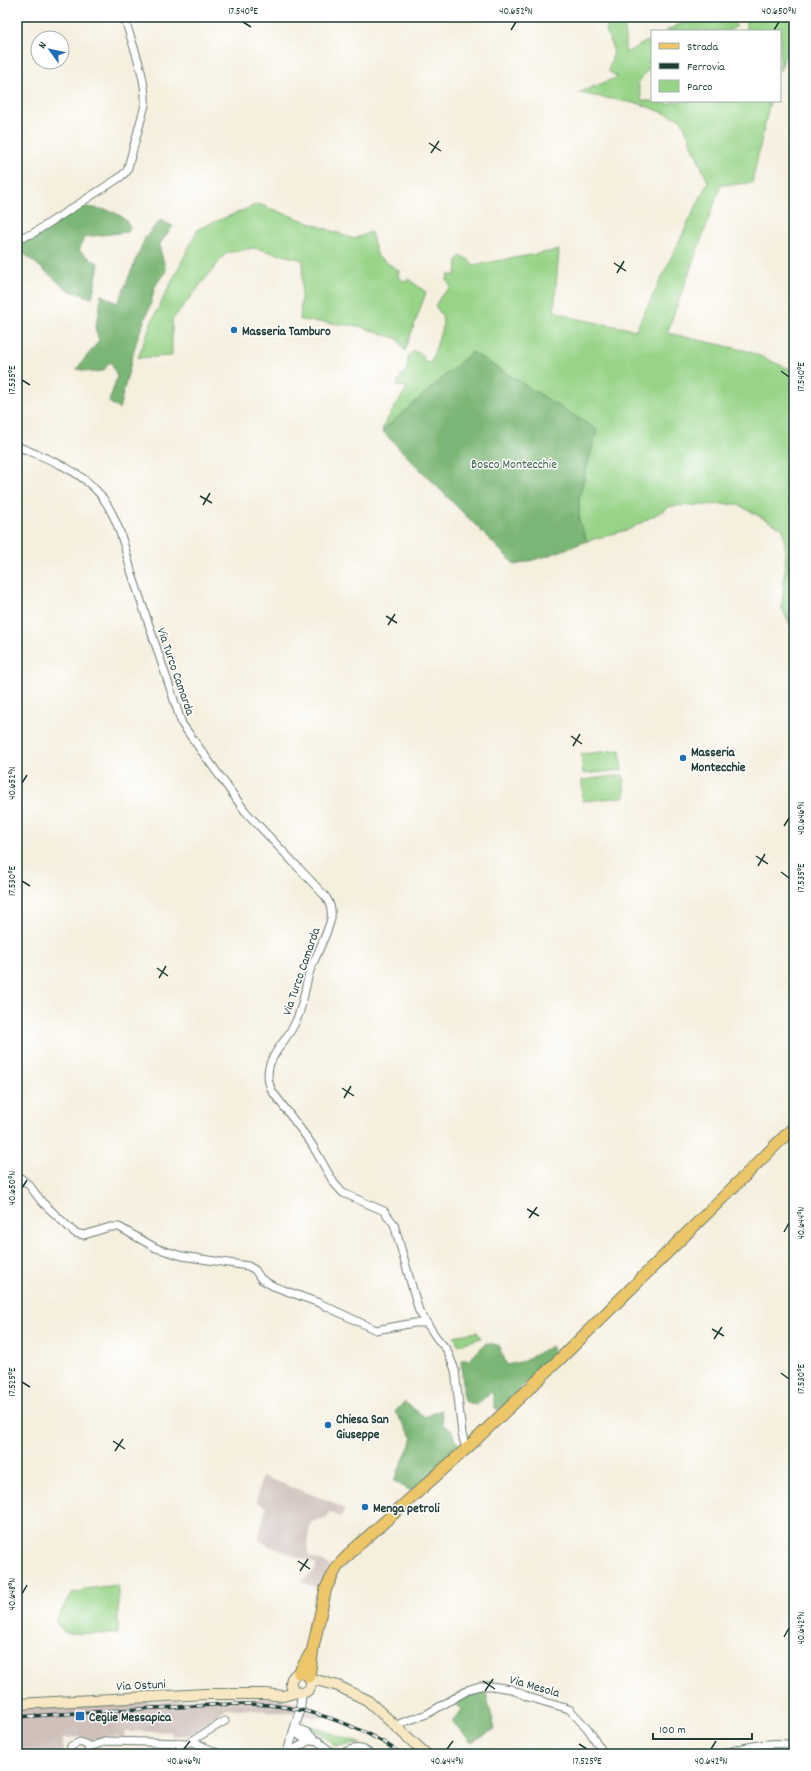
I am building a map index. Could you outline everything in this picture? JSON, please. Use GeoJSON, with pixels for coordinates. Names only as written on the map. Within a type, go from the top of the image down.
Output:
{"type":"FeatureCollection","features":[{"type":"Feature","properties":{"kind":"main road"},"geometry":{"type":"LineString","coordinates":[[266,1694],[283,1696],[302,1685],[313,1648],[326,1588],[337,1567],[354,1549],[466,1449],[563,1356],[794,1127]]}},
{"type":"Feature","properties":{"kind":"main road"},"geometry":{"type":"LineString","coordinates":[[266,1694],[302,1685],[328,1684],[338,1686],[361,1697],[397,1726],[426,1754]]}},
{"type":"Feature","properties":{"kind":"main road","name":"Via Ostuni"},"geometry":{"type":"LineString","coordinates":[[17,1704],[206,1694],[266,1694]]}},
{"type":"Feature","properties":{"kind":"street"},"geometry":{"type":"LineString","coordinates":[[17,238],[32,234],[120,178],[127,171],[145,105],[146,95],[144,81],[124,17]]}},
{"type":"Feature","properties":{"kind":"street","name":"Via Turco Camarda"},"geometry":{"type":"LineString","coordinates":[[17,446],[56,463],[85,480],[103,498],[116,524],[125,548],[182,724],[245,811],[326,897],[331,908],[331,919],[309,973],[302,1009],[295,1024],[270,1062],[267,1077],[268,1084],[311,1143],[334,1183],[343,1193],[374,1206],[388,1215],[394,1224],[419,1311],[447,1350],[456,1370],[462,1434],[466,1449]]}},
{"type":"Feature","properties":{"kind":"street"},"geometry":{"type":"LineString","coordinates":[[17,1175],[30,1185],[42,1202],[75,1233],[84,1234],[110,1227],[119,1227],[156,1248],[177,1254],[248,1266],[255,1270],[261,1278],[273,1286],[319,1303],[376,1330],[414,1323],[427,1323]]}},
{"type":"Feature","properties":{"kind":"street"},"geometry":{"type":"LineString","coordinates":[[289,1754],[302,1685]]}},
{"type":"Feature","properties":{"kind":"street","name":"Via Mesola"},"geometry":{"type":"LineString","coordinates":[[397,1726],[401,1723],[427,1714],[470,1688],[491,1686],[511,1689],[528,1697],[569,1709],[588,1729],[604,1754]]}},
{"type":"Feature","properties":{"kind":"street"},"geometry":{"type":"LineString","coordinates":[[69,1754],[71,1746],[77,1742],[84,1743],[89,1751],[107,1741],[188,1743],[225,1722]]}},
{"type":"Feature","properties":{"kind":"street"},"geometry":{"type":"LineString","coordinates":[[295,1727],[296,1733],[299,1737],[319,1741]]}},
{"type":"Feature","properties":{"kind":"street"},"geometry":{"type":"LineString","coordinates":[[295,1727],[306,1732],[334,1754]]}},
{"type":"Feature","properties":{"kind":"street"},"geometry":{"type":"LineString","coordinates":[[289,1754],[296,1748],[311,1740]]}},
{"type":"Feature","properties":{"kind":"street"},"geometry":{"type":"LineString","coordinates":[[191,1741],[220,1754]]}},
{"type":"Feature","properties":{"kind":"street"},"geometry":{"type":"LineString","coordinates":[[179,1754],[180,1742]]}},
{"type":"Feature","properties":{"kind":"street"},"geometry":{"type":"LineString","coordinates":[[722,1754],[764,1744],[786,1743],[794,1745]]}},
{"type":"Feature","properties":{"kind":"street"},"geometry":{"type":"LineString","coordinates":[[341,1754],[350,1748],[363,1749],[370,1754]]}},
{"type":"Feature","properties":{"kind":"shaded area"},"geometry":{"type":"Polygon","coordinates":[[[262,1476],[332,1502],[345,1510],[340,1517],[329,1512],[327,1518],[311,1522],[307,1544],[309,1556],[330,1565],[321,1589],[301,1582],[314,1571],[316,1564],[269,1546],[259,1540],[266,1507],[256,1501],[262,1476]]]}},
{"type":"Feature","properties":{"kind":"shaded area"},"geometry":{"type":"Polygon","coordinates":[[[219,1698],[268,1698],[297,1703],[298,1706],[323,1713],[320,1719],[295,1713],[226,1708],[189,1735],[172,1736],[172,1732],[125,1731],[124,1737],[107,1736],[92,1741],[87,1737],[63,1738],[63,1754],[17,1754],[17,1709],[219,1698]]]}},
{"type":"Feature","properties":{"kind":"green space"},"geometry":{"type":"Polygon","coordinates":[[[610,17],[625,17],[625,53],[651,40],[651,65],[638,83],[642,100],[670,104],[671,102],[770,102],[752,183],[721,185],[667,333],[748,351],[794,371],[794,632],[782,608],[786,554],[783,529],[737,504],[671,506],[630,529],[587,541],[579,522],[579,497],[597,430],[382,431],[386,421],[408,387],[397,386],[399,379],[407,369],[408,356],[414,351],[423,355],[424,362],[431,363],[443,325],[442,315],[435,306],[441,296],[451,287],[447,280],[448,275],[456,275],[457,260],[461,256],[469,260],[474,265],[559,250],[554,311],[578,319],[636,330],[708,182],[681,119],[640,104],[578,93],[618,77],[608,71],[614,52],[606,30],[610,17]]]}},
{"type":"Feature","properties":{"kind":"green space"},"geometry":{"type":"Polygon","coordinates":[[[704,17],[728,17],[737,26],[731,30],[668,30],[678,25],[704,17]]]}},
{"type":"Feature","properties":{"kind":"green space"},"geometry":{"type":"Polygon","coordinates":[[[742,17],[794,17],[794,29],[781,68],[781,30],[746,30],[746,22],[742,17]]]}},
{"type":"Feature","properties":{"kind":"green space"},"geometry":{"type":"Polygon","coordinates":[[[258,204],[354,239],[371,232],[377,256],[399,271],[398,275],[400,279],[404,281],[408,279],[426,292],[405,351],[398,339],[358,326],[300,320],[303,260],[254,248],[226,253],[172,320],[172,356],[138,358],[151,323],[198,229],[258,204]]]}},
{"type":"Feature","properties":{"kind":"green space"},"geometry":{"type":"Polygon","coordinates":[[[86,207],[105,210],[117,214],[127,222],[130,228],[128,232],[84,237],[79,251],[99,264],[92,298],[68,290],[17,248],[76,208],[86,207]]]}},
{"type":"Feature","properties":{"kind":"green space"},"geometry":{"type":"Polygon","coordinates":[[[160,220],[173,226],[159,245],[166,271],[155,286],[150,306],[137,339],[119,409],[109,402],[117,377],[111,361],[103,371],[91,372],[77,369],[99,340],[95,328],[99,314],[101,295],[118,303],[145,238],[160,220]]]}},
{"type":"Feature","properties":{"kind":"green space","name":"Bosco Montecchie"},"geometry":{"type":"Polygon","coordinates":[[[472,352],[597,430],[579,497],[579,522],[587,541],[547,556],[515,565],[382,431],[472,352]]]}},
{"type":"Feature","properties":{"kind":"green space"},"geometry":{"type":"Polygon","coordinates":[[[620,750],[622,770],[583,774],[581,754],[620,750]]]}},
{"type":"Feature","properties":{"kind":"green space"},"geometry":{"type":"Polygon","coordinates":[[[623,775],[625,797],[583,801],[582,780],[623,775]]]}},
{"type":"Feature","properties":{"kind":"green space"},"geometry":{"type":"Polygon","coordinates":[[[477,1332],[481,1338],[458,1345],[454,1336],[477,1332]]]}},
{"type":"Feature","properties":{"kind":"green space"},"geometry":{"type":"Polygon","coordinates":[[[486,1343],[498,1345],[507,1365],[524,1361],[551,1346],[555,1354],[499,1410],[495,1408],[492,1391],[476,1405],[464,1401],[461,1360],[469,1360],[486,1343]]]}},
{"type":"Feature","properties":{"kind":"green space"},"geometry":{"type":"Polygon","coordinates":[[[404,1402],[425,1417],[441,1410],[443,1425],[451,1430],[459,1446],[457,1451],[411,1491],[394,1481],[413,1438],[395,1412],[404,1402]]]}},
{"type":"Feature","properties":{"kind":"green space"},"geometry":{"type":"Polygon","coordinates":[[[118,1585],[118,1634],[65,1633],[55,1621],[73,1592],[80,1593],[84,1589],[118,1585]]]}},
{"type":"Feature","properties":{"kind":"green space"},"geometry":{"type":"Polygon","coordinates":[[[485,1689],[495,1729],[471,1742],[452,1721],[462,1710],[454,1703],[467,1693],[485,1689]]]}},
{"type":"Feature","properties":{"kind":"green space"},"geometry":{"type":"Polygon","coordinates":[[[306,1724],[362,1744],[334,1746],[324,1736],[305,1725],[306,1724]]]}},
{"type":"Feature","properties":{"kind":"railway"},"geometry":{"type":"LineString","coordinates":[[17,1717],[211,1705],[245,1704],[287,1707],[328,1717],[366,1733],[402,1754]]}},
{"type":"Feature","properties":{"kind":"place","name":"Masseria Tamburo"},"geometry":{"type":"Point","coordinates":[234,330]}},
{"type":"Feature","properties":{"kind":"place","name":"Masseria Montecchie"},"geometry":{"type":"Point","coordinates":[683,758]}},
{"type":"Feature","properties":{"kind":"place","name":"Chiesa San Giuseppe"},"geometry":{"type":"Point","coordinates":[328,1425]}},
{"type":"Feature","properties":{"kind":"place","name":"Menga petroli"},"geometry":{"type":"Point","coordinates":[365,1507]}},
{"type":"Feature","properties":{"kind":"place","name":"Ceglie Messapica"},"geometry":{"type":"Point","coordinates":[80,1716]}}]}
